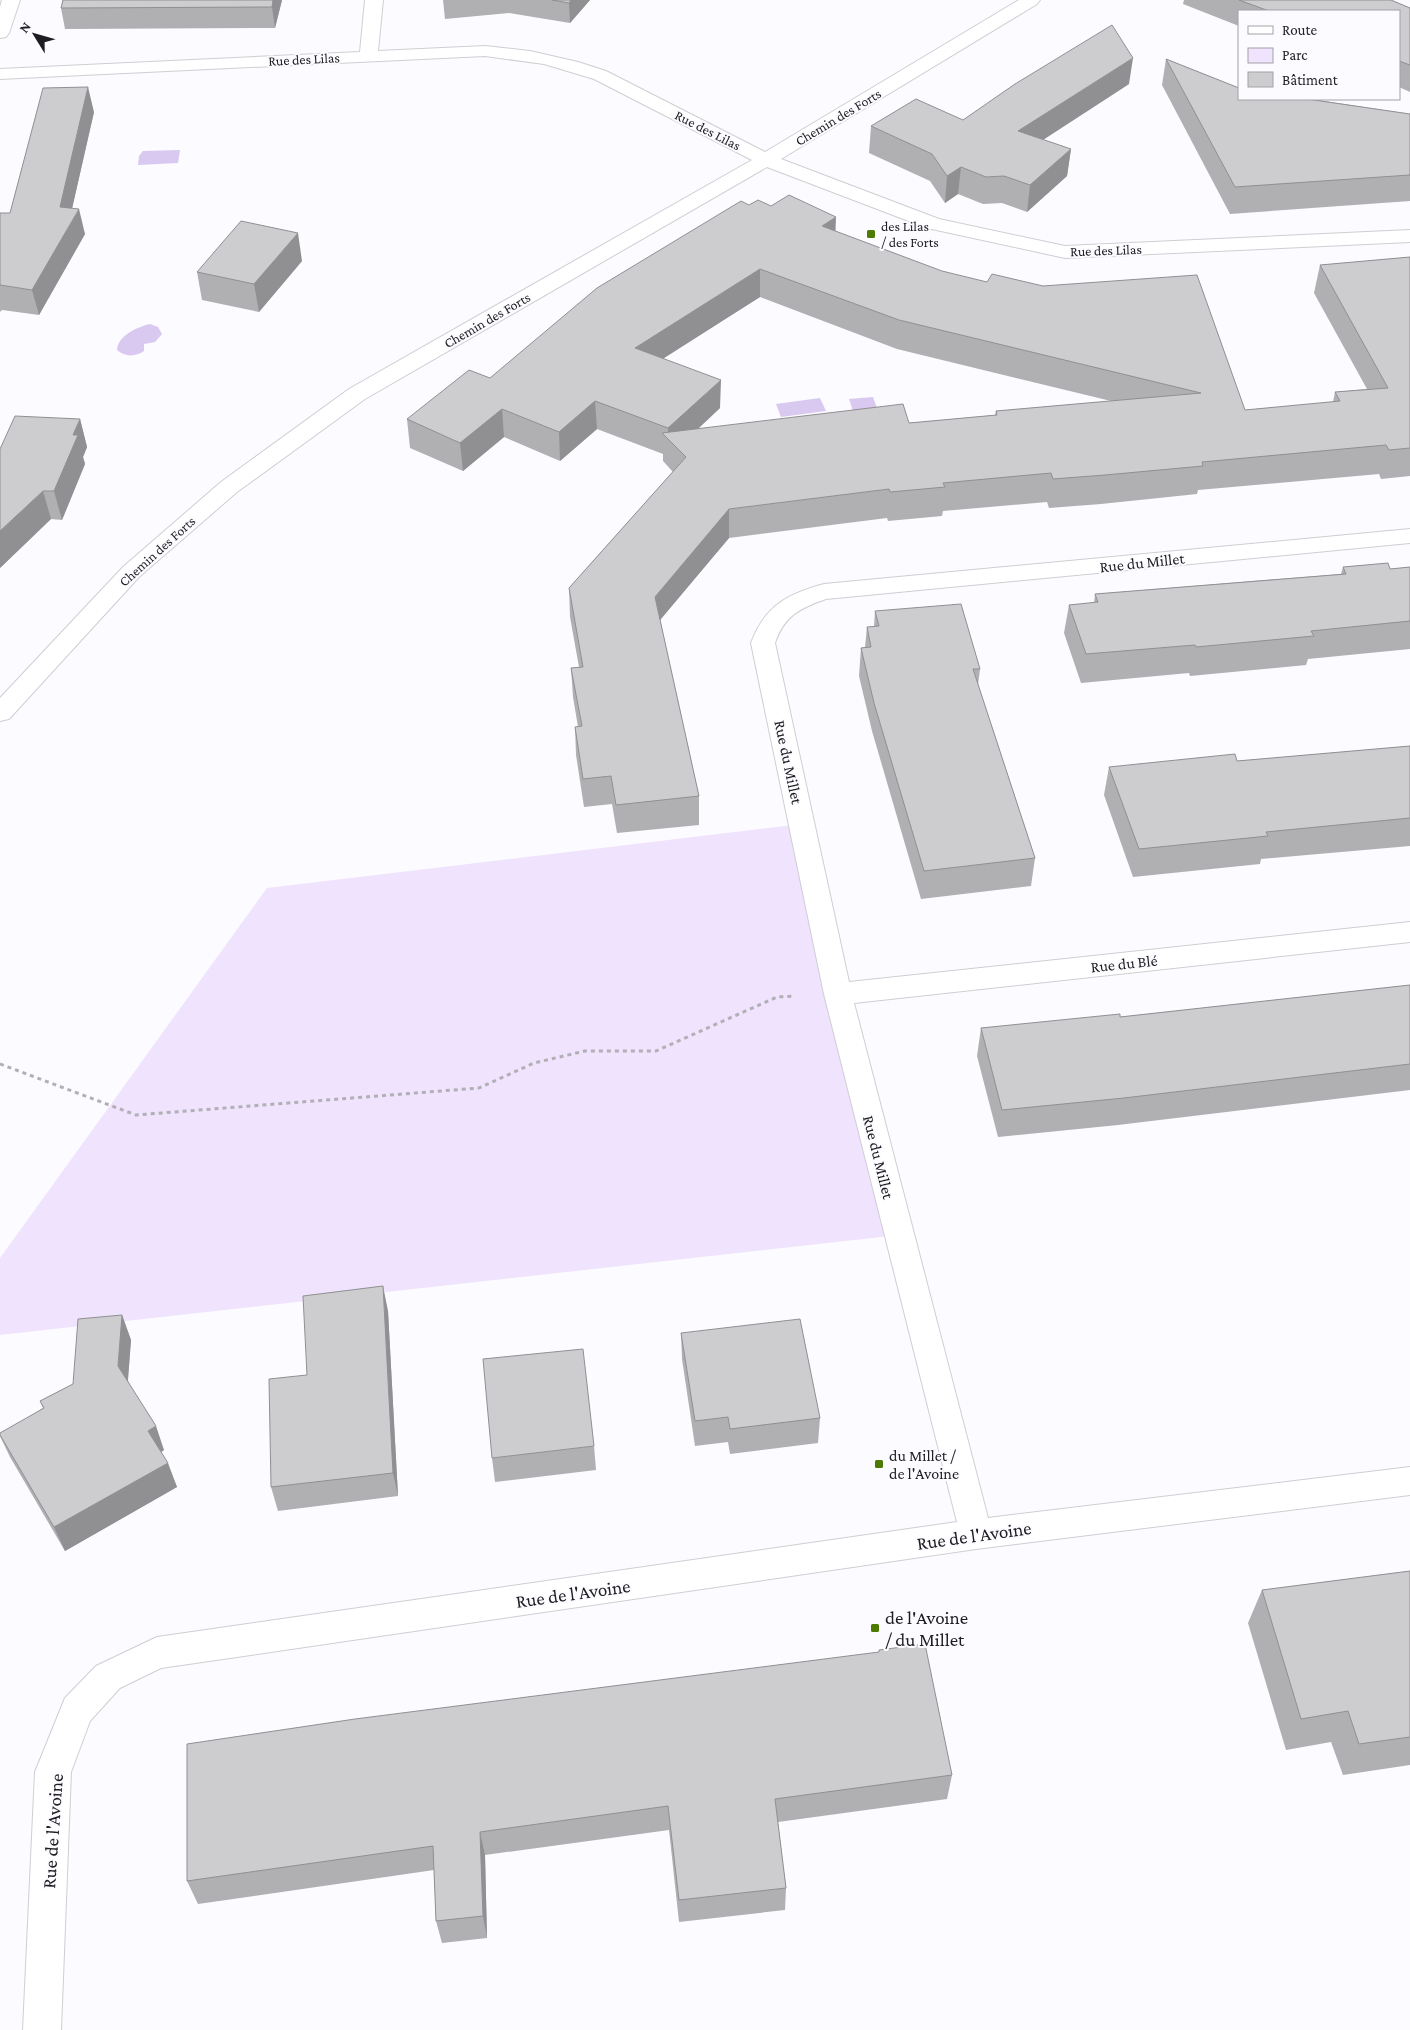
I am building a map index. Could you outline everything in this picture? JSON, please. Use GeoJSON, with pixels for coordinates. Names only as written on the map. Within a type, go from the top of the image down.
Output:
{"type":"FeatureCollection","features":[{"type":"Feature","properties":{"kind":"street"},"geometry":{"type":"LineString","coordinates":[[0,33],[12,0]]}},
{"type":"Feature","properties":{"kind":"street"},"geometry":{"type":"LineString","coordinates":[[368,56],[374,0]]}},
{"type":"Feature","properties":{"kind":"street","name":"Chemin des Forts"},"geometry":{"type":"LineString","coordinates":[[0,714],[131,572],[229,487],[357,394],[766,160],[1032,0]]}},
{"type":"Feature","properties":{"kind":"street","name":"Rue des Lilas"},"geometry":{"type":"LineString","coordinates":[[0,74],[485,51],[532,55],[576,66],[600,75],[766,160],[934,224],[1065,252],[1410,236]]}},
{"type":"Feature","properties":{"kind":"street","name":"Rue du Millet"},"geometry":{"type":"LineString","coordinates":[[976,1534],[838,994],[763,644],[770,625],[790,607],[805,598],[824,592],[1410,536]]}},
{"type":"Feature","properties":{"kind":"street","name":"Rue du Blé"},"geometry":{"type":"LineString","coordinates":[[838,994],[1410,932]]}},
{"type":"Feature","properties":{"kind":"street","name":"Rue de l'Avoine"},"geometry":{"type":"LineString","coordinates":[[42,2030],[53,1772],[77,1710],[108,1677],[157,1653],[976,1534],[1410,1481]]}},
{"type":"Feature","properties":{"kind":"path"},"geometry":{"type":"LineString","coordinates":[[0,1064],[136,1115],[479,1088],[534,1063],[585,1051],[656,1051],[777,997],[838,994]]}},
{"type":"Feature","properties":{"kind":"green space"},"geometry":{"type":"Polygon","coordinates":[[[802,824],[899,1235],[0,1335],[0,1258],[267,888],[802,824]]]}},
{"type":"Feature","properties":{"kind":"shaded area"},"geometry":{"type":"Polygon","coordinates":[[[180,150],[178,163],[138,165],[139,156],[143,151],[180,150]]]}},
{"type":"Feature","properties":{"kind":"shaded area"},"geometry":{"type":"Polygon","coordinates":[[[150,324],[158,327],[162,334],[155,342],[144,344],[144,351],[130,355],[123,354],[117,350],[121,340],[129,332],[150,324]]]}},
{"type":"Feature","properties":{"kind":"shaded area"},"geometry":{"type":"Polygon","coordinates":[[[873,397],[881,419],[859,429],[849,399],[873,397]]]}},
{"type":"Feature","properties":{"kind":"shaded area"},"geometry":{"type":"Polygon","coordinates":[[[820,398],[826,411],[781,417],[776,404],[820,398]]]}},
{"type":"Feature","properties":{"kind":"building"},"geometry":{"type":"Polygon","coordinates":[[[63,0],[273,0],[272,7],[61,8],[63,0]]]}},
{"type":"Feature","properties":{"kind":"building"},"geometry":{"type":"Polygon","coordinates":[[[552,0],[571,0],[569,3],[552,0]]]}},
{"type":"Feature","properties":{"kind":"building"},"geometry":{"type":"Polygon","coordinates":[[[1239,0],[1391,0],[1410,8],[1410,65],[1400,61],[1400,10],[1266,10],[1239,0]]]}},
{"type":"Feature","properties":{"kind":"building"},"geometry":{"type":"Polygon","coordinates":[[[1112,25],[1133,58],[1018,131],[1071,149],[1030,185],[1004,176],[986,177],[961,167],[947,176],[932,154],[871,126],[916,99],[963,120],[1015,84],[1112,25]]]}},
{"type":"Feature","properties":{"kind":"building"},"geometry":{"type":"Polygon","coordinates":[[[1166,59],[1238,88],[1238,100],[1314,100],[1410,114],[1410,175],[1235,187],[1166,59]]]}},
{"type":"Feature","properties":{"kind":"building"},"geometry":{"type":"Polygon","coordinates":[[[88,87],[60,207],[79,209],[32,290],[0,285],[0,213],[10,213],[43,88],[88,87]]]}},
{"type":"Feature","properties":{"kind":"building"},"geometry":{"type":"Polygon","coordinates":[[[789,195],[836,217],[822,226],[942,271],[987,282],[992,274],[1043,286],[1197,275],[1245,410],[1340,401],[1335,392],[1388,388],[1320,265],[1410,257],[1410,448],[1389,450],[1386,445],[1202,462],[1203,466],[1053,479],[1051,473],[943,483],[945,487],[890,492],[889,489],[729,509],[655,597],[699,796],[616,805],[611,776],[583,779],[575,727],[582,726],[571,668],[583,667],[569,588],[686,457],[662,433],[903,404],[909,423],[997,415],[996,411],[1201,393],[899,320],[760,269],[635,348],[721,380],[668,428],[595,401],[559,432],[502,409],[460,443],[407,419],[469,370],[490,378],[597,288],[741,201],[749,205],[758,200],[771,206],[789,195]]]}},
{"type":"Feature","properties":{"kind":"building"},"geometry":{"type":"Polygon","coordinates":[[[241,221],[298,233],[254,284],[197,272],[241,221]]]}},
{"type":"Feature","properties":{"kind":"building"},"geometry":{"type":"Polygon","coordinates":[[[15,416],[80,419],[73,435],[78,435],[54,491],[43,491],[0,531],[0,449],[15,416]]]}},
{"type":"Feature","properties":{"kind":"building"},"geometry":{"type":"Polygon","coordinates":[[[1388,563],[1390,569],[1410,567],[1410,621],[1311,631],[1314,636],[1196,647],[1195,645],[1086,654],[1069,605],[1098,602],[1095,594],[1346,574],[1343,567],[1388,563]]]}},
{"type":"Feature","properties":{"kind":"building"},"geometry":{"type":"Polygon","coordinates":[[[961,604],[980,669],[973,669],[1035,858],[924,871],[874,703],[861,648],[871,647],[867,627],[879,626],[875,611],[961,604]]]}},
{"type":"Feature","properties":{"kind":"building"},"geometry":{"type":"Polygon","coordinates":[[[1410,746],[1410,818],[1266,832],[1268,836],[1139,849],[1109,767],[1235,754],[1237,761],[1410,746]]]}},
{"type":"Feature","properties":{"kind":"building"},"geometry":{"type":"Polygon","coordinates":[[[1410,985],[1410,1064],[1124,1098],[1002,1110],[981,1028],[1120,1014],[1120,1017],[1410,985]]]}},
{"type":"Feature","properties":{"kind":"building"},"geometry":{"type":"Polygon","coordinates":[[[383,1286],[393,1473],[271,1487],[269,1379],[307,1375],[303,1296],[383,1286]]]}},
{"type":"Feature","properties":{"kind":"building"},"geometry":{"type":"Polygon","coordinates":[[[122,1315],[118,1366],[156,1426],[148,1431],[168,1463],[54,1527],[0,1433],[44,1408],[40,1401],[73,1384],[78,1319],[122,1315]]]}},
{"type":"Feature","properties":{"kind":"building"},"geometry":{"type":"Polygon","coordinates":[[[800,1319],[820,1418],[730,1429],[728,1417],[695,1421],[681,1333],[800,1319]]]}},
{"type":"Feature","properties":{"kind":"building"},"geometry":{"type":"Polygon","coordinates":[[[583,1349],[594,1446],[492,1458],[483,1359],[583,1349]]]}},
{"type":"Feature","properties":{"kind":"building"},"geometry":{"type":"Polygon","coordinates":[[[1410,1571],[1410,1737],[1359,1744],[1348,1711],[1301,1719],[1262,1590],[1410,1571]]]}},
{"type":"Feature","properties":{"kind":"building"},"geometry":{"type":"Polygon","coordinates":[[[925,1644],[952,1775],[775,1799],[786,1888],[679,1900],[668,1806],[480,1832],[483,1916],[436,1921],[433,1846],[187,1881],[187,1744],[355,1719],[879,1652],[879,1650],[925,1644]]]}},
{"type":"Feature","properties":{"kind":"place","name":"des Lilas / des Forts"},"geometry":{"type":"Point","coordinates":[871,234]}},
{"type":"Feature","properties":{"kind":"place","name":"du Millet / de l'Avoine"},"geometry":{"type":"Point","coordinates":[879,1464]}},
{"type":"Feature","properties":{"kind":"place","name":"de l'Avoine / du Millet"},"geometry":{"type":"Point","coordinates":[875,1628]}}]}
